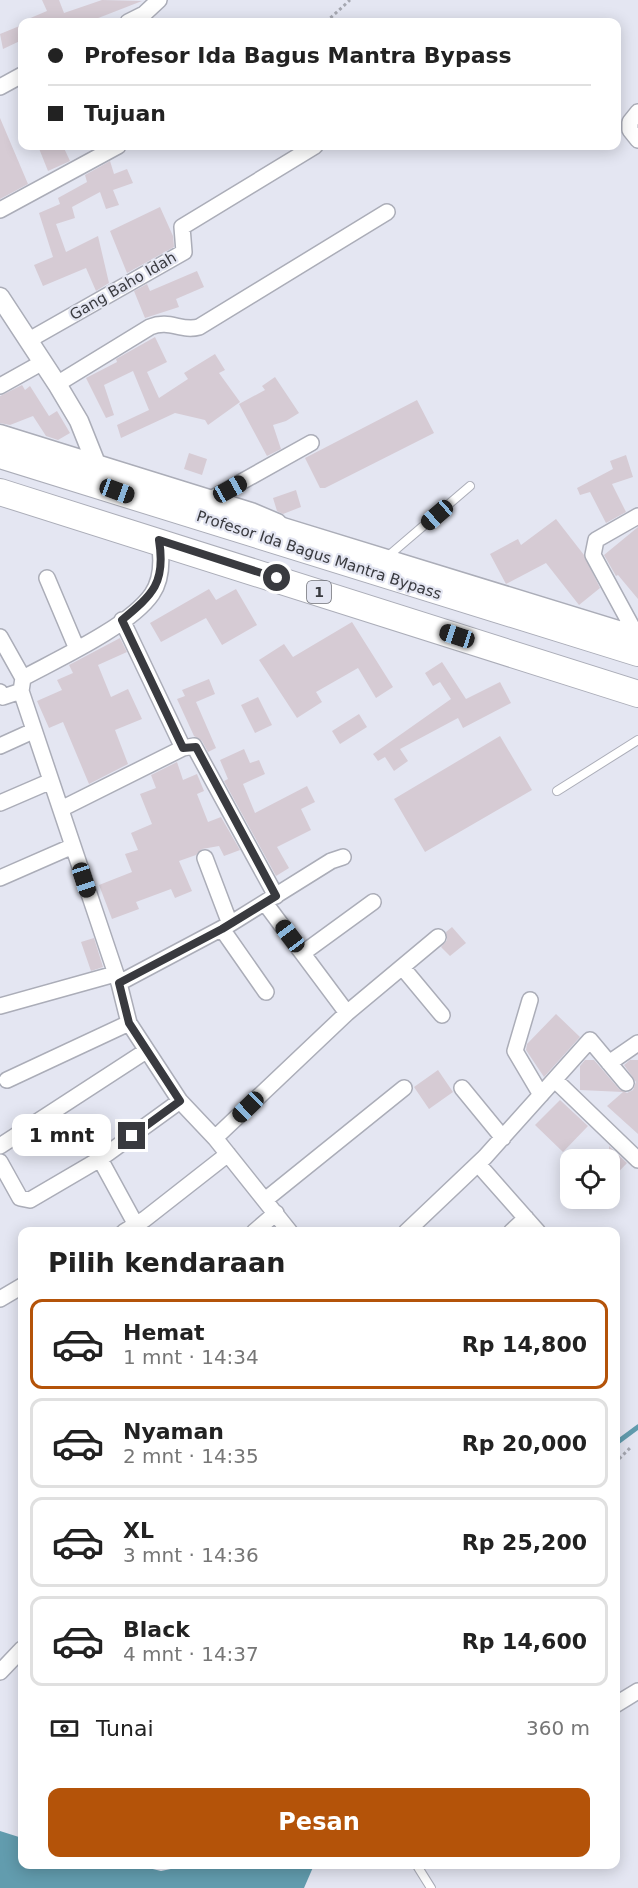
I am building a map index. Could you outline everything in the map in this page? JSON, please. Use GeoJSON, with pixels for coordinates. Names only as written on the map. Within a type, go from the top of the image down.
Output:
{"type":"FeatureCollection","features":[{"type":"Feature","properties":{"kind":"highway","name":"Profesor Ida Bagus Mantra Bypass"},"geometry":{"type":"LineString","coordinates":[[0,455],[96,475],[139,499],[304,552],[637,635]]}},
{"type":"Feature","properties":{"kind":"highway","name":"1"},"geometry":{"type":"LineString","coordinates":[[0,492],[159,540],[638,694]]}},
{"type":"Feature","properties":{"kind":"highway"},"geometry":{"type":"LineString","coordinates":[[132,532],[139,499]]}},
{"type":"Feature","properties":{"kind":"street"},"geometry":{"type":"LineString","coordinates":[[136,18],[159,0]]}},
{"type":"Feature","properties":{"kind":"street"},"geometry":{"type":"LineString","coordinates":[[0,87],[18,77]]}},
{"type":"Feature","properties":{"kind":"street"},"geometry":{"type":"LineString","coordinates":[[638,112],[630,122],[630,130],[638,140]]}},
{"type":"Feature","properties":{"kind":"street"},"geometry":{"type":"LineString","coordinates":[[0,210],[111,150]]}},
{"type":"Feature","properties":{"kind":"street","name":"Gang Baho Idah"},"geometry":{"type":"LineString","coordinates":[[29,340],[184,252],[182,227],[308,150]]}},
{"type":"Feature","properties":{"kind":"street"},"geometry":{"type":"LineString","coordinates":[[57,384],[150,327],[166,322],[187,328],[199,327],[387,213]]}},
{"type":"Feature","properties":{"kind":"street"},"geometry":{"type":"LineString","coordinates":[[0,297],[57,384],[78,421],[96,475]]}},
{"type":"Feature","properties":{"kind":"street"},"geometry":{"type":"LineString","coordinates":[[0,386],[43,362]]}},
{"type":"Feature","properties":{"kind":"street"},"geometry":{"type":"LineString","coordinates":[[0,434],[96,475],[209,500],[251,512],[277,524],[637,635]]}},
{"type":"Feature","properties":{"kind":"street"},"geometry":{"type":"LineString","coordinates":[[209,500],[311,443]]}},
{"type":"Feature","properties":{"kind":"street"},"geometry":{"type":"LineString","coordinates":[[637,635],[593,555],[596,540],[638,516]]}},
{"type":"Feature","properties":{"kind":"street"},"geometry":{"type":"LineString","coordinates":[[277,524],[304,552]]}},
{"type":"Feature","properties":{"kind":"street"},"geometry":{"type":"LineString","coordinates":[[1,696],[22,685],[122,620],[154,591],[160,575],[159,540]]}},
{"type":"Feature","properties":{"kind":"street"},"geometry":{"type":"LineString","coordinates":[[47,578],[77,649]]}},
{"type":"Feature","properties":{"kind":"street"},"geometry":{"type":"LineString","coordinates":[[122,620],[183,748]]}},
{"type":"Feature","properties":{"kind":"street"},"geometry":{"type":"LineString","coordinates":[[0,637],[22,685],[33,731],[117,979],[129,1023],[180,1101],[215,1138],[286,1227]]}},
{"type":"Feature","properties":{"kind":"street"},"geometry":{"type":"LineString","coordinates":[[0,746],[33,731]]}},
{"type":"Feature","properties":{"kind":"street"},"geometry":{"type":"LineString","coordinates":[[61,809],[183,748],[196,747],[271,899],[303,953],[347,1013]]}},
{"type":"Feature","properties":{"kind":"street"},"geometry":{"type":"LineString","coordinates":[[0,803],[51,781]]}},
{"type":"Feature","properties":{"kind":"street"},"geometry":{"type":"LineString","coordinates":[[0,878],[73,846]]}},
{"type":"Feature","properties":{"kind":"street"},"geometry":{"type":"LineString","coordinates":[[0,1006],[117,979],[226,927],[331,861],[342,857]]}},
{"type":"Feature","properties":{"kind":"street"},"geometry":{"type":"LineString","coordinates":[[205,858],[226,927],[266,992]]}},
{"type":"Feature","properties":{"kind":"street"},"geometry":{"type":"LineString","coordinates":[[303,953],[373,902]]}},
{"type":"Feature","properties":{"kind":"street"},"geometry":{"type":"LineString","coordinates":[[215,1138],[347,1013],[438,937]]}},
{"type":"Feature","properties":{"kind":"street"},"geometry":{"type":"LineString","coordinates":[[402,967],[442,1015]]}},
{"type":"Feature","properties":{"kind":"street"},"geometry":{"type":"LineString","coordinates":[[530,1000],[515,1051],[541,1095]]}},
{"type":"Feature","properties":{"kind":"street"},"geometry":{"type":"LineString","coordinates":[[7,1080],[129,1023]]}},
{"type":"Feature","properties":{"kind":"street"},"geometry":{"type":"LineString","coordinates":[[411,1227],[503,1138],[590,1040],[626,1083]]}},
{"type":"Feature","properties":{"kind":"street"},"geometry":{"type":"LineString","coordinates":[[609,1063],[638,1043]]}},
{"type":"Feature","properties":{"kind":"street"},"geometry":{"type":"LineString","coordinates":[[0,1146],[146,1052]]}},
{"type":"Feature","properties":{"kind":"street"},"geometry":{"type":"LineString","coordinates":[[555,1080],[638,1160]]}},
{"type":"Feature","properties":{"kind":"street"},"geometry":{"type":"LineString","coordinates":[[265,1200],[404,1088]]}},
{"type":"Feature","properties":{"kind":"street"},"geometry":{"type":"LineString","coordinates":[[462,1088],[503,1138]]}},
{"type":"Feature","properties":{"kind":"street"},"geometry":{"type":"LineString","coordinates":[[0,1162],[20,1198],[24,1201],[30,1200],[100,1159],[180,1101]]}},
{"type":"Feature","properties":{"kind":"street"},"geometry":{"type":"LineString","coordinates":[[131,1227],[228,1154]]}},
{"type":"Feature","properties":{"kind":"street"},"geometry":{"type":"LineString","coordinates":[[100,1159],[130,1227]]}},
{"type":"Feature","properties":{"kind":"street"},"geometry":{"type":"LineString","coordinates":[[478,1164],[533,1227]]}},
{"type":"Feature","properties":{"kind":"street"},"geometry":{"type":"LineString","coordinates":[[260,1227],[276,1213]]}},
{"type":"Feature","properties":{"kind":"street"},"geometry":{"type":"LineString","coordinates":[[516,1227],[525,1218]]}},
{"type":"Feature","properties":{"kind":"street"},"geometry":{"type":"LineString","coordinates":[[0,1299],[18,1288]]}},
{"type":"Feature","properties":{"kind":"street"},"geometry":{"type":"LineString","coordinates":[[0,1672],[18,1653]]}},
{"type":"Feature","properties":{"kind":"street"},"geometry":{"type":"LineString","coordinates":[[620,1702],[638,1691]]}},
{"type":"Feature","properties":{"kind":"lane"},"geometry":{"type":"LineString","coordinates":[[387,557],[470,486]]}},
{"type":"Feature","properties":{"kind":"lane"},"geometry":{"type":"LineString","coordinates":[[557,791],[638,740]]}},
{"type":"Feature","properties":{"kind":"lane"},"geometry":{"type":"LineString","coordinates":[[419,1869],[431,1888]]}},
{"type":"Feature","properties":{"kind":"path"},"geometry":{"type":"LineString","coordinates":[[330,18],[350,0]]}},
{"type":"Feature","properties":{"kind":"path"},"geometry":{"type":"LineString","coordinates":[[620,1458],[630,1448]]}},
{"type":"Feature","properties":{"kind":"water"},"geometry":{"type":"Polygon","coordinates":[[[0,1831],[18,1837],[18,1869],[153,1869],[161,1871],[171,1869],[312,1869],[304,1888],[0,1888],[0,1831]]]}},
{"type":"Feature","properties":{"kind":"building"},"geometry":{"type":"Polygon","coordinates":[[[42,0],[59,0],[64,13],[102,0],[142,1],[98,18],[30,18],[47,11],[42,0]]]}},
{"type":"Feature","properties":{"kind":"building"},"geometry":{"type":"Polygon","coordinates":[[[18,27],[18,42],[3,49],[0,34],[18,27]]]}},
{"type":"Feature","properties":{"kind":"building"},"geometry":{"type":"Polygon","coordinates":[[[0,118],[28,184],[0,199],[0,118]]]}},
{"type":"Feature","properties":{"kind":"building"},"geometry":{"type":"Polygon","coordinates":[[[40,150],[65,150],[70,161],[48,171],[40,150]]]}},
{"type":"Feature","properties":{"kind":"building"},"geometry":{"type":"Polygon","coordinates":[[[110,161],[114,174],[127,169],[133,183],[113,190],[119,205],[106,209],[100,192],[72,207],[75,218],[56,224],[66,252],[98,236],[109,283],[96,291],[86,268],[43,286],[34,265],[53,257],[39,213],[60,204],[58,198],[87,182],[85,175],[110,161]]]}},
{"type":"Feature","properties":{"kind":"building"},"geometry":{"type":"Polygon","coordinates":[[[160,207],[173,236],[174,247],[127,273],[110,231],[160,207]]]}},
{"type":"Feature","properties":{"kind":"building"},"geometry":{"type":"Polygon","coordinates":[[[197,271],[204,287],[176,299],[179,307],[145,318],[134,291],[147,284],[150,291],[197,271]]]}},
{"type":"Feature","properties":{"kind":"building"},"geometry":{"type":"Polygon","coordinates":[[[155,337],[167,362],[147,372],[159,398],[188,379],[184,373],[215,354],[225,370],[219,373],[240,402],[208,425],[205,420],[175,413],[121,438],[117,425],[149,410],[133,371],[104,385],[114,415],[106,418],[86,378],[117,362],[116,359],[155,337]]]}},
{"type":"Feature","properties":{"kind":"building"},"geometry":{"type":"Polygon","coordinates":[[[275,377],[299,413],[286,421],[273,425],[281,449],[267,456],[239,404],[265,390],[262,386],[275,377]]]}},
{"type":"Feature","properties":{"kind":"building"},"geometry":{"type":"Polygon","coordinates":[[[22,385],[25,390],[30,386],[49,416],[57,411],[70,433],[58,440],[46,436],[33,416],[10,425],[0,423],[0,396],[22,385]]]}},
{"type":"Feature","properties":{"kind":"building"},"geometry":{"type":"Polygon","coordinates":[[[417,400],[434,433],[325,488],[320,488],[305,458],[417,400]]]}},
{"type":"Feature","properties":{"kind":"building"},"geometry":{"type":"Polygon","coordinates":[[[189,453],[207,459],[202,475],[184,469],[189,453]]]}},
{"type":"Feature","properties":{"kind":"building"},"geometry":{"type":"Polygon","coordinates":[[[626,455],[633,477],[612,484],[626,512],[606,523],[590,492],[580,495],[577,488],[613,469],[610,461],[626,455]]]}},
{"type":"Feature","properties":{"kind":"building"},"geometry":{"type":"Polygon","coordinates":[[[296,490],[301,507],[283,514],[277,511],[273,498],[296,490]]]}},
{"type":"Feature","properties":{"kind":"building"},"geometry":{"type":"Polygon","coordinates":[[[556,519],[584,555],[600,588],[579,605],[546,563],[506,584],[490,554],[518,539],[521,545],[556,519]]]}},
{"type":"Feature","properties":{"kind":"building"},"geometry":{"type":"Polygon","coordinates":[[[638,527],[638,599],[618,575],[616,576],[604,555],[638,527]]]}},
{"type":"Feature","properties":{"kind":"building"},"geometry":{"type":"Polygon","coordinates":[[[209,589],[216,600],[236,589],[257,625],[222,645],[206,618],[161,642],[150,623],[209,589]]]}},
{"type":"Feature","properties":{"kind":"building"},"geometry":{"type":"Polygon","coordinates":[[[352,622],[393,687],[376,698],[358,668],[316,692],[322,702],[297,718],[259,660],[284,644],[293,657],[352,622]]]}},
{"type":"Feature","properties":{"kind":"building"},"geometry":{"type":"Polygon","coordinates":[[[120,638],[127,652],[98,665],[111,697],[128,689],[142,719],[115,730],[128,764],[89,784],[63,722],[49,728],[37,701],[62,690],[57,680],[73,673],[69,665],[120,638]]]}},
{"type":"Feature","properties":{"kind":"building"},"geometry":{"type":"Polygon","coordinates":[[[442,662],[466,699],[500,682],[511,703],[463,728],[458,718],[400,749],[408,761],[394,771],[385,757],[378,761],[373,754],[451,699],[440,682],[433,686],[425,673],[442,662]]]}},
{"type":"Feature","properties":{"kind":"building"},"geometry":{"type":"Polygon","coordinates":[[[209,679],[215,694],[196,702],[216,748],[208,752],[202,741],[194,736],[177,699],[185,696],[182,690],[209,679]]]}},
{"type":"Feature","properties":{"kind":"building"},"geometry":{"type":"Polygon","coordinates":[[[258,697],[272,725],[255,733],[241,705],[258,697]]]}},
{"type":"Feature","properties":{"kind":"building"},"geometry":{"type":"Polygon","coordinates":[[[359,714],[367,727],[340,744],[332,731],[359,714]]]}},
{"type":"Feature","properties":{"kind":"building"},"geometry":{"type":"Polygon","coordinates":[[[500,736],[532,790],[425,852],[394,799],[500,736]]]}},
{"type":"Feature","properties":{"kind":"building"},"geometry":{"type":"Polygon","coordinates":[[[244,749],[250,763],[259,760],[265,774],[243,784],[255,813],[307,786],[315,802],[301,809],[311,830],[277,847],[289,868],[276,876],[224,781],[228,779],[220,760],[244,749]]]}},
{"type":"Feature","properties":{"kind":"building"},"geometry":{"type":"Polygon","coordinates":[[[177,762],[183,780],[197,774],[204,791],[197,794],[208,822],[221,817],[240,850],[224,856],[219,846],[202,849],[196,855],[179,861],[192,891],[175,898],[171,889],[136,902],[139,909],[112,919],[99,885],[132,872],[125,854],[138,850],[131,833],[152,824],[140,794],[156,788],[151,775],[177,762]]]}},
{"type":"Feature","properties":{"kind":"building"},"geometry":{"type":"Polygon","coordinates":[[[452,927],[466,943],[450,956],[441,947],[447,940],[446,932],[452,927]]]}},
{"type":"Feature","properties":{"kind":"building"},"geometry":{"type":"Polygon","coordinates":[[[94,938],[103,967],[91,971],[81,942],[94,938]]]}},
{"type":"Feature","properties":{"kind":"building"},"geometry":{"type":"Polygon","coordinates":[[[556,1014],[580,1037],[544,1077],[526,1050],[527,1044],[556,1014]]]}},
{"type":"Feature","properties":{"kind":"building"},"geometry":{"type":"Polygon","coordinates":[[[585,1060],[594,1060],[619,1089],[627,1093],[633,1090],[636,1082],[624,1065],[630,1060],[638,1060],[638,1134],[607,1106],[623,1092],[580,1090],[580,1066],[585,1060]]]}},
{"type":"Feature","properties":{"kind":"building"},"geometry":{"type":"Polygon","coordinates":[[[438,1070],[453,1092],[429,1109],[414,1087],[438,1070]]]}},
{"type":"Feature","properties":{"kind":"building"},"geometry":{"type":"Polygon","coordinates":[[[560,1100],[588,1126],[566,1149],[560,1149],[535,1125],[560,1100]]]}},
{"type":"Feature","properties":{"kind":"building"},"geometry":{"type":"Polygon","coordinates":[[[620,1156],[627,1163],[620,1170],[620,1156]]]}},
{"type":"Feature","properties":{"kind":"waterway"},"geometry":{"type":"LineString","coordinates":[[620,1440],[638,1427]]}},
{"type":"Feature","properties":{"kind":"route"},"geometry":{"type":"LineString","coordinates":[[132,1136],[180,1101],[129,1023],[119,983],[222,929],[276,896],[196,747],[183,748],[122,620],[154,591],[160,575],[159,540],[277,578]]}}]}
